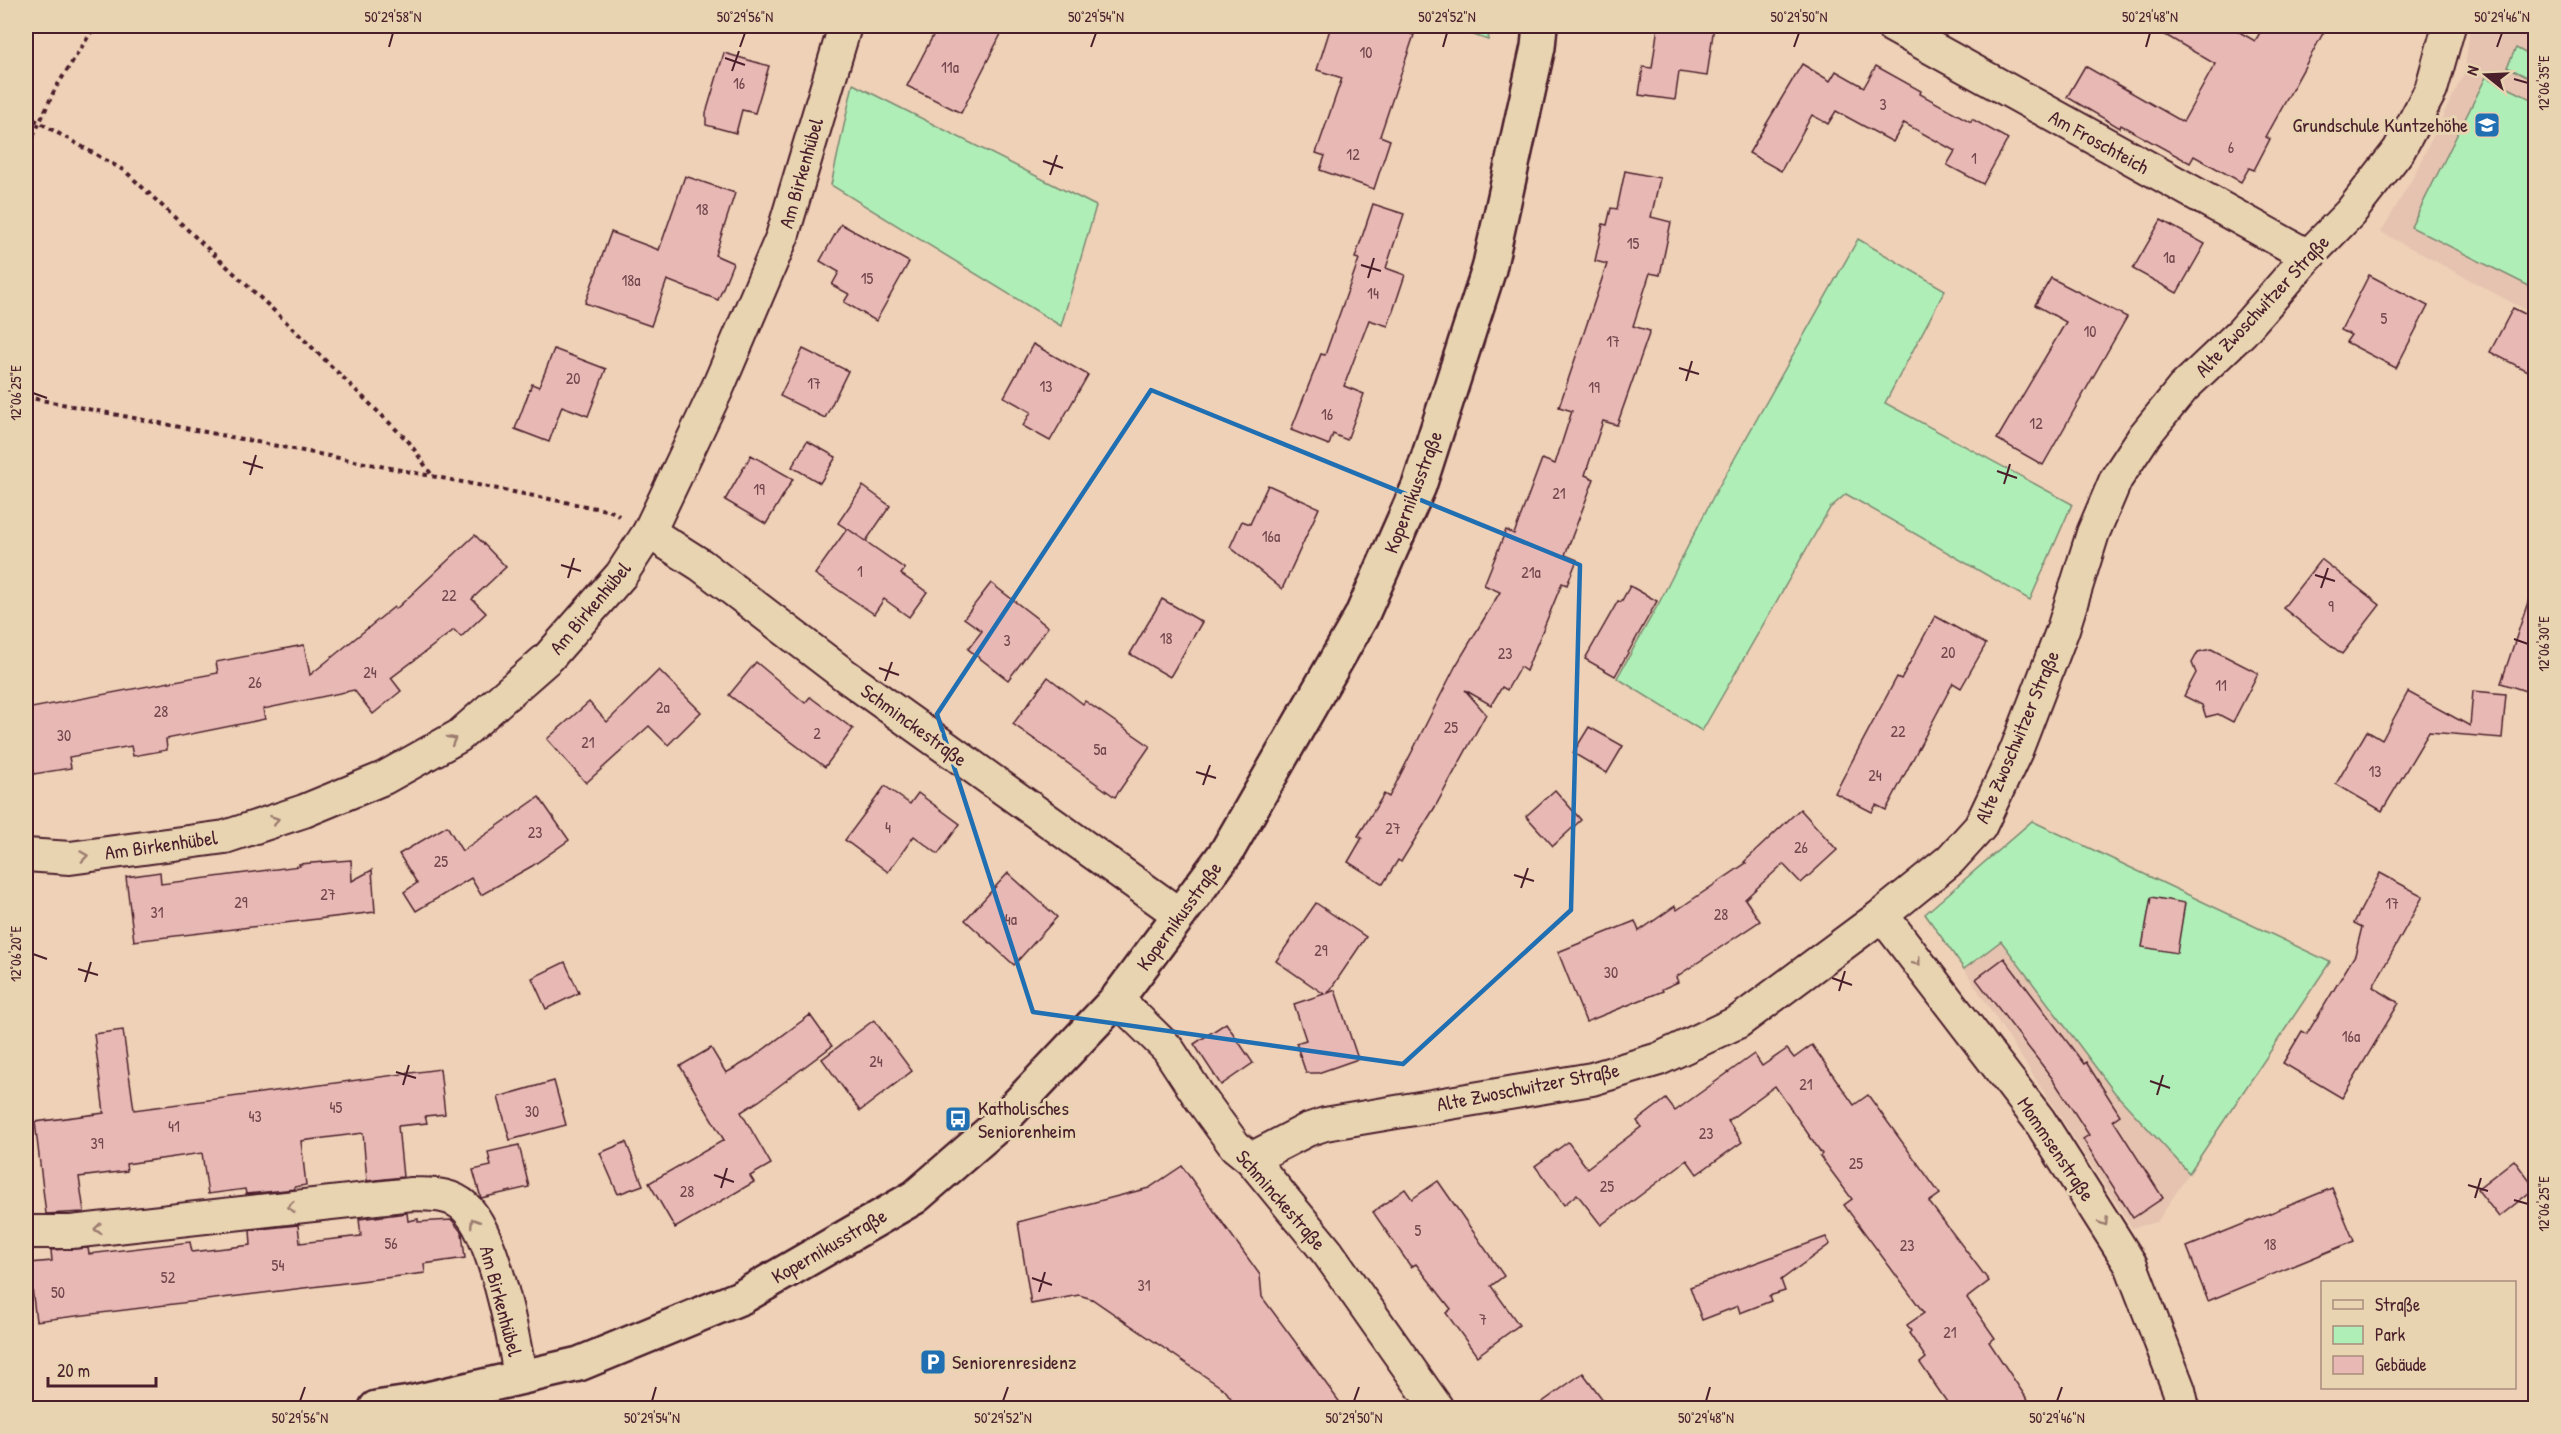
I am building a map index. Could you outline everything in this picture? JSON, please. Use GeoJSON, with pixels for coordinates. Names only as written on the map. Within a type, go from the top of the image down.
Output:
{"type":"FeatureCollection","features":[{"type":"Feature","properties":{"kind":"street","name":"Am Birkenhübel"},"geometry":{"type":"LineString","coordinates":[[26,855],[70,858],[225,837],[304,811],[384,778],[459,736],[549,657],[621,575],[649,532],[718,387],[782,237],[845,26]]}},
{"type":"Feature","properties":{"kind":"street","name":"Kopernikusstraße"},"geometry":{"type":"LineString","coordinates":[[376,1408],[410,1403],[579,1364],[742,1297],[915,1197],[998,1125],[1117,999],[1227,851],[1361,617],[1419,486],[1489,269],[1538,47],[1540,26]]}},
{"type":"Feature","properties":{"kind":"street","name":"Am Froschteich"},"geometry":{"type":"LineString","coordinates":[[1892,26],[2308,256]]}},
{"type":"Feature","properties":{"kind":"street","name":"Alte Zwoschwitzer Straße"},"geometry":{"type":"LineString","coordinates":[[1251,1159],[1307,1130],[1325,1124],[1592,1079],[1659,1059],[1738,1022],[1882,915],[1950,860],[1980,827],[2016,751],[2063,629],[2093,533],[2116,479],[2145,435],[2183,388],[2242,332],[2308,256],[2350,213],[2399,150],[2431,90],[2449,26]]}},
{"type":"Feature","properties":{"kind":"street","name":"Schminckestraße"},"geometry":{"type":"LineString","coordinates":[[649,532],[701,565],[846,676],[1180,915]]}},
{"type":"Feature","properties":{"kind":"street","name":"Mommsenstraße"},"geometry":{"type":"LineString","coordinates":[[1882,915],[2039,1120],[2131,1265],[2179,1390],[2183,1408]]}},
{"type":"Feature","properties":{"kind":"street","name":"Schminckestraße"},"geometry":{"type":"LineString","coordinates":[[1117,999],[1168,1049],[1235,1146],[1251,1159],[1328,1253],[1437,1408]]}},
{"type":"Feature","properties":{"kind":"street","name":"Am Birkenhübel"},"geometry":{"type":"LineString","coordinates":[[26,1232],[71,1232],[412,1194],[445,1195],[466,1207],[484,1238],[497,1275],[515,1342],[520,1377]]}},
{"type":"Feature","properties":{"kind":"path"},"geometry":{"type":"LineString","coordinates":[[26,152],[55,89],[95,26]]}},
{"type":"Feature","properties":{"kind":"path"},"geometry":{"type":"LineString","coordinates":[[26,115],[125,171],[285,321],[409,442],[431,475]]}},
{"type":"Feature","properties":{"kind":"path"},"geometry":{"type":"LineString","coordinates":[[26,397],[611,511],[649,532]]}},
{"type":"Feature","properties":{"kind":"highlighted area"},"geometry":{"type":"Polygon","coordinates":[[[1151,390],[1580,565],[1571,910],[1403,1064],[1033,1012],[937,714],[1151,390]]]}},
{"type":"Feature","properties":{"kind":"shaded area","name":"Grundschule Kuntzehöhe"},"geometry":{"type":"Polygon","coordinates":[[[2470,26],[2535,26],[2535,315],[2381,232],[2412,179],[2465,71],[2470,26]]]}},
{"type":"Feature","properties":{"kind":"shaded area"},"geometry":{"type":"Polygon","coordinates":[[[2001,941],[2115,1093],[2189,1173],[2157,1222],[2132,1228],[1964,969],[2001,941]]]}},
{"type":"Feature","properties":{"kind":"green space"},"geometry":{"type":"Polygon","coordinates":[[[1448,26],[1490,26],[1488,40],[1448,26]]]}},
{"type":"Feature","properties":{"kind":"green space"},"geometry":{"type":"Polygon","coordinates":[[[2516,48],[2535,58],[2535,81],[2507,67],[2516,48]]]}},
{"type":"Feature","properties":{"kind":"green space"},"geometry":{"type":"Polygon","coordinates":[[[2486,77],[2535,101],[2535,289],[2411,227],[2486,77]]]}},
{"type":"Feature","properties":{"kind":"green space"},"geometry":{"type":"Polygon","coordinates":[[[853,84],[1096,206],[1061,326],[831,185],[853,84]]]}},
{"type":"Feature","properties":{"kind":"green space"},"geometry":{"type":"Polygon","coordinates":[[[1858,239],[1945,290],[1885,403],[2072,504],[2030,600],[1846,494],[1830,508],[1702,731],[1617,678],[1660,601],[1713,497],[1858,239]]]}},
{"type":"Feature","properties":{"kind":"green space"},"geometry":{"type":"Polygon","coordinates":[[[2032,821],[2330,962],[2189,1173],[2115,1093],[2001,941],[1964,969],[1925,914],[2032,821]]]}},
{"type":"Feature","properties":{"kind":"building"},"geometry":{"type":"Polygon","coordinates":[[[938,26],[1005,26],[961,113],[907,86],[938,26]]]}},
{"type":"Feature","properties":{"kind":"building"},"geometry":{"type":"Polygon","coordinates":[[[1331,26],[1387,26],[1414,35],[1380,136],[1390,140],[1374,189],[1320,170],[1325,156],[1316,153],[1342,78],[1317,70],[1331,26]]]}},
{"type":"Feature","properties":{"kind":"building"},"geometry":{"type":"Polygon","coordinates":[[[1658,26],[1714,26],[1707,76],[1679,72],[1675,100],[1639,95],[1643,67],[1652,68],[1658,26]]]}},
{"type":"Feature","properties":{"kind":"building"},"geometry":{"type":"Polygon","coordinates":[[[2150,26],[2229,26],[2255,41],[2264,26],[2327,26],[2266,137],[2270,139],[2254,170],[2249,168],[2241,182],[2194,156],[2190,163],[2121,125],[2120,128],[2067,97],[2085,66],[2183,122],[2215,64],[2150,26]]]}},
{"type":"Feature","properties":{"kind":"building"},"geometry":{"type":"Polygon","coordinates":[[[724,53],[769,66],[755,113],[742,110],[736,133],[706,125],[706,113],[724,53]]]}},
{"type":"Feature","properties":{"kind":"building"},"geometry":{"type":"Polygon","coordinates":[[[1802,64],[1830,81],[1836,71],[1864,87],[1876,66],[1921,91],[1920,94],[2008,139],[1983,184],[1947,165],[1955,151],[1904,123],[1893,142],[1836,111],[1828,124],[1812,115],[1781,171],[1749,153],[1802,64]]]}},
{"type":"Feature","properties":{"kind":"building"},"geometry":{"type":"Polygon","coordinates":[[[1625,171],[1660,178],[1651,217],[1671,222],[1660,275],[1650,273],[1633,326],[1650,331],[1617,425],[1603,421],[1585,475],[1594,479],[1565,555],[1577,560],[1567,585],[1562,583],[1526,671],[1520,667],[1507,690],[1502,687],[1491,705],[1465,690],[1486,714],[1435,807],[1401,862],[1398,860],[1383,884],[1348,862],[1362,838],[1358,836],[1384,794],[1389,797],[1455,667],[1500,592],[1484,585],[1506,530],[1514,534],[1542,459],[1555,464],[1572,411],[1559,407],[1607,264],[1595,261],[1603,224],[1607,225],[1611,208],[1617,209],[1625,171]]]}},
{"type":"Feature","properties":{"kind":"building"},"geometry":{"type":"Polygon","coordinates":[[[685,176],[735,193],[715,255],[733,263],[718,300],[667,280],[651,326],[585,303],[611,232],[659,250],[685,176]]]}},
{"type":"Feature","properties":{"kind":"building"},"geometry":{"type":"Polygon","coordinates":[[[1373,204],[1404,214],[1386,268],[1405,275],[1388,326],[1369,320],[1344,386],[1364,394],[1347,440],[1333,434],[1329,445],[1291,430],[1321,354],[1325,355],[1359,259],[1355,258],[1373,204]]]}},
{"type":"Feature","properties":{"kind":"building"},"geometry":{"type":"Polygon","coordinates":[[[2161,220],[2205,244],[2177,293],[2133,269],[2161,220]]]}},
{"type":"Feature","properties":{"kind":"building"},"geometry":{"type":"Polygon","coordinates":[[[841,224],[909,262],[876,321],[844,302],[849,294],[832,285],[839,272],[820,261],[841,224]]]}},
{"type":"Feature","properties":{"kind":"building"},"geometry":{"type":"Polygon","coordinates":[[[2369,275],[2428,306],[2396,368],[2346,342],[2351,335],[2341,330],[2369,275]]]}},
{"type":"Feature","properties":{"kind":"building"},"geometry":{"type":"Polygon","coordinates":[[[2051,278],[2127,317],[2043,465],[1997,439],[2066,322],[2035,305],[2051,278]]]}},
{"type":"Feature","properties":{"kind":"building"},"geometry":{"type":"Polygon","coordinates":[[[2513,308],[2535,319],[2535,375],[2490,352],[2513,308]]]}},
{"type":"Feature","properties":{"kind":"building"},"geometry":{"type":"Polygon","coordinates":[[[1033,344],[1088,375],[1050,441],[1023,426],[1031,412],[1004,397],[1033,344]]]}},
{"type":"Feature","properties":{"kind":"building"},"geometry":{"type":"Polygon","coordinates":[[[554,349],[606,369],[588,416],[562,406],[549,442],[515,429],[532,384],[539,387],[554,349]]]}},
{"type":"Feature","properties":{"kind":"building"},"geometry":{"type":"Polygon","coordinates":[[[803,349],[848,371],[825,418],[780,396],[803,349]]]}},
{"type":"Feature","properties":{"kind":"building"},"geometry":{"type":"Polygon","coordinates":[[[807,441],[836,457],[820,483],[792,467],[807,441]]]}},
{"type":"Feature","properties":{"kind":"building"},"geometry":{"type":"Polygon","coordinates":[[[751,455],[793,479],[766,524],[725,500],[751,455]]]}},
{"type":"Feature","properties":{"kind":"building"},"geometry":{"type":"Polygon","coordinates":[[[1268,485],[1319,508],[1282,589],[1230,547],[1242,521],[1250,524],[1268,485]]]}},
{"type":"Feature","properties":{"kind":"building"},"geometry":{"type":"Polygon","coordinates":[[[863,486],[890,506],[866,541],[848,529],[905,569],[901,574],[927,592],[909,617],[884,599],[874,614],[815,574],[847,529],[838,523],[863,486]]]}},
{"type":"Feature","properties":{"kind":"building"},"geometry":{"type":"Polygon","coordinates":[[[475,535],[506,567],[472,599],[486,613],[461,637],[454,630],[391,678],[401,691],[373,714],[354,690],[263,709],[265,719],[166,739],[167,750],[133,756],[131,746],[69,757],[71,768],[34,774],[26,709],[218,673],[216,662],[304,645],[310,675],[394,607],[396,609],[475,535]]]}},
{"type":"Feature","properties":{"kind":"building"},"geometry":{"type":"Polygon","coordinates":[[[2321,559],[2380,605],[2342,654],[2283,608],[2321,559]]]}},
{"type":"Feature","properties":{"kind":"building"},"geometry":{"type":"Polygon","coordinates":[[[991,583],[1048,627],[1008,680],[968,649],[982,631],[964,618],[991,583]]]}},
{"type":"Feature","properties":{"kind":"building"},"geometry":{"type":"Polygon","coordinates":[[[1630,586],[1657,601],[1615,676],[1585,659],[1618,601],[1621,602],[1630,586]]]}},
{"type":"Feature","properties":{"kind":"building"},"geometry":{"type":"Polygon","coordinates":[[[2530,596],[2535,597],[2535,694],[2501,683],[2530,596]]]}},
{"type":"Feature","properties":{"kind":"building"},"geometry":{"type":"Polygon","coordinates":[[[1162,599],[1202,622],[1170,677],[1130,654],[1162,599]]]}},
{"type":"Feature","properties":{"kind":"building"},"geometry":{"type":"Polygon","coordinates":[[[1935,616],[1986,644],[1961,688],[1953,683],[1886,810],[1876,805],[1872,812],[1835,793],[1897,677],[1901,679],[1935,616]]]}},
{"type":"Feature","properties":{"kind":"building"},"geometry":{"type":"Polygon","coordinates":[[[2211,649],[2258,673],[2233,722],[2218,714],[2206,717],[2202,705],[2184,696],[2196,673],[2192,663],[2198,652],[2211,649]]]}},
{"type":"Feature","properties":{"kind":"building"},"geometry":{"type":"Polygon","coordinates":[[[756,662],[805,703],[810,697],[853,729],[825,767],[729,695],[756,662]]]}},
{"type":"Feature","properties":{"kind":"building"},"geometry":{"type":"Polygon","coordinates":[[[659,670],[701,712],[668,745],[649,726],[586,783],[547,739],[589,702],[607,722],[659,670]]]}},
{"type":"Feature","properties":{"kind":"building"},"geometry":{"type":"Polygon","coordinates":[[[1048,677],[1083,704],[1085,701],[1150,746],[1115,797],[1013,724],[1048,677]]]}},
{"type":"Feature","properties":{"kind":"building"},"geometry":{"type":"Polygon","coordinates":[[[2473,691],[2506,694],[2502,738],[2429,732],[2382,811],[2336,784],[2367,731],[2382,740],[2408,692],[2470,726],[2473,691]]]}},
{"type":"Feature","properties":{"kind":"building"},"geometry":{"type":"Polygon","coordinates":[[[1589,727],[1623,746],[1607,773],[1573,753],[1589,727]]]}},
{"type":"Feature","properties":{"kind":"building"},"geometry":{"type":"Polygon","coordinates":[[[885,786],[910,804],[918,793],[960,824],[938,854],[914,836],[888,872],[845,840],[885,786]]]}},
{"type":"Feature","properties":{"kind":"building"},"geometry":{"type":"Polygon","coordinates":[[[1555,790],[1581,820],[1553,846],[1526,816],[1555,790]]]}},
{"type":"Feature","properties":{"kind":"building"},"geometry":{"type":"Polygon","coordinates":[[[539,797],[569,840],[532,866],[481,895],[471,878],[416,911],[404,892],[417,883],[399,854],[447,826],[462,851],[539,797]]]}},
{"type":"Feature","properties":{"kind":"building"},"geometry":{"type":"Polygon","coordinates":[[[1800,809],[1837,850],[1801,883],[1783,864],[1745,899],[1760,921],[1676,977],[1678,982],[1662,989],[1663,991],[1586,1022],[1558,952],[1635,921],[1639,931],[1675,906],[1677,910],[1746,863],[1744,862],[1800,809]]]}},
{"type":"Feature","properties":{"kind":"building"},"geometry":{"type":"Polygon","coordinates":[[[351,860],[352,881],[372,870],[375,912],[134,941],[126,877],[160,872],[161,884],[300,866],[299,864],[351,860]]]}},
{"type":"Feature","properties":{"kind":"building"},"geometry":{"type":"Polygon","coordinates":[[[1008,873],[1057,917],[1014,965],[965,920],[1008,873]]]}},
{"type":"Feature","properties":{"kind":"building"},"geometry":{"type":"Polygon","coordinates":[[[2380,873],[2423,896],[2373,987],[2399,1003],[2342,1098],[2283,1063],[2302,1031],[2307,1034],[2355,955],[2362,927],[2354,923],[2380,873]]]}},
{"type":"Feature","properties":{"kind":"building"},"geometry":{"type":"Polygon","coordinates":[[[2151,897],[2185,903],[2177,953],[2142,947],[2151,897]]]}},
{"type":"Feature","properties":{"kind":"building"},"geometry":{"type":"Polygon","coordinates":[[[1316,903],[1366,937],[1328,993],[1335,990],[1358,1059],[1318,1073],[1306,1073],[1296,1043],[1306,1040],[1294,1004],[1324,994],[1276,961],[1316,903]]]}},
{"type":"Feature","properties":{"kind":"building"},"geometry":{"type":"Polygon","coordinates":[[[2004,958],[2084,1064],[2086,1062],[2120,1115],[2113,1120],[2163,1198],[2133,1218],[2083,1139],[2089,1135],[2052,1078],[1976,979],[2004,958]]]}},
{"type":"Feature","properties":{"kind":"building"},"geometry":{"type":"Polygon","coordinates":[[[565,962],[579,993],[546,1009],[532,978],[565,962]]]}},
{"type":"Feature","properties":{"kind":"building"},"geometry":{"type":"Polygon","coordinates":[[[810,1015],[832,1046],[741,1112],[771,1164],[750,1176],[754,1182],[675,1228],[649,1183],[724,1140],[680,1066],[711,1048],[726,1073],[752,1058],[810,1015]]]}},
{"type":"Feature","properties":{"kind":"building"},"geometry":{"type":"Polygon","coordinates":[[[874,1020],[912,1071],[860,1111],[822,1059],[874,1020]]]}},
{"type":"Feature","properties":{"kind":"building"},"geometry":{"type":"Polygon","coordinates":[[[1226,1023],[1253,1063],[1221,1085],[1194,1044],[1226,1023]]]}},
{"type":"Feature","properties":{"kind":"building"},"geometry":{"type":"Polygon","coordinates":[[[123,1030],[134,1110],[440,1069],[445,1114],[425,1116],[427,1123],[398,1126],[403,1177],[367,1181],[363,1133],[301,1141],[306,1185],[294,1187],[295,1189],[246,1194],[245,1189],[208,1194],[202,1153],[126,1164],[127,1171],[79,1177],[84,1212],[46,1214],[35,1122],[104,1113],[94,1034],[123,1030]]]}},
{"type":"Feature","properties":{"kind":"building"},"geometry":{"type":"Polygon","coordinates":[[[1812,1045],[1854,1105],[1868,1095],[1940,1194],[1929,1202],[1989,1281],[1967,1298],[1995,1338],[1989,1342],[2033,1408],[1951,1408],[1920,1363],[1926,1358],[1909,1333],[1911,1331],[1907,1325],[1924,1313],[1844,1205],[1852,1199],[1820,1156],[1822,1154],[1775,1086],[1728,1121],[1742,1142],[1697,1174],[1687,1160],[1601,1225],[1577,1194],[1564,1205],[1535,1166],[1568,1142],[1587,1168],[1641,1127],[1637,1121],[1666,1099],[1675,1111],[1754,1054],[1762,1066],[1787,1049],[1794,1058],[1812,1045]]]}},
{"type":"Feature","properties":{"kind":"building"},"geometry":{"type":"Polygon","coordinates":[[[554,1081],[566,1125],[510,1140],[498,1097],[554,1081]]]}},
{"type":"Feature","properties":{"kind":"building"},"geometry":{"type":"Polygon","coordinates":[[[626,1142],[643,1185],[618,1194],[600,1153],[626,1142]]]}},
{"type":"Feature","properties":{"kind":"building"},"geometry":{"type":"Polygon","coordinates":[[[519,1145],[529,1187],[481,1198],[473,1170],[491,1166],[488,1152],[519,1145]]]}},
{"type":"Feature","properties":{"kind":"building"},"geometry":{"type":"Polygon","coordinates":[[[2514,1160],[2535,1188],[2499,1217],[2477,1189],[2514,1160]]]}},
{"type":"Feature","properties":{"kind":"building"},"geometry":{"type":"Polygon","coordinates":[[[1182,1166],[1260,1275],[1262,1297],[1344,1408],[1238,1408],[1225,1390],[1092,1299],[1079,1295],[1031,1304],[1018,1222],[1149,1188],[1182,1166]]]}},
{"type":"Feature","properties":{"kind":"building"},"geometry":{"type":"Polygon","coordinates":[[[1438,1181],[1504,1276],[1491,1286],[1519,1325],[1477,1356],[1446,1313],[1451,1309],[1416,1264],[1411,1267],[1373,1212],[1405,1189],[1412,1199],[1438,1181]]]}},
{"type":"Feature","properties":{"kind":"building"},"geometry":{"type":"Polygon","coordinates":[[[2332,1188],[2354,1241],[2208,1301],[2187,1247],[2332,1188]]]}},
{"type":"Feature","properties":{"kind":"building"},"geometry":{"type":"Polygon","coordinates":[[[407,1213],[408,1221],[452,1220],[462,1233],[465,1258],[424,1264],[425,1273],[36,1321],[29,1263],[52,1261],[51,1250],[88,1248],[89,1254],[190,1242],[192,1252],[251,1245],[250,1230],[298,1225],[300,1243],[361,1236],[359,1219],[407,1213]]]}},
{"type":"Feature","properties":{"kind":"building"},"geometry":{"type":"Polygon","coordinates":[[[1826,1237],[1830,1244],[1781,1280],[1785,1291],[1769,1296],[1771,1301],[1740,1313],[1738,1306],[1702,1320],[1690,1287],[1826,1237]]]}},
{"type":"Feature","properties":{"kind":"building"},"geometry":{"type":"Polygon","coordinates":[[[1583,1373],[1609,1408],[1534,1408],[1583,1373]]]}},
{"type":"Feature","properties":{"kind":"place","name":"Grundschule Kuntzehöhe"},"geometry":{"type":"Point","coordinates":[2487,125]}},
{"type":"Feature","properties":{"kind":"place","name":"Katholisches Seniorenheim"},"geometry":{"type":"Point","coordinates":[958,1119]}},
{"type":"Feature","properties":{"kind":"place","name":"Seniorenresidenz"},"geometry":{"type":"Point","coordinates":[933,1362]}}]}
